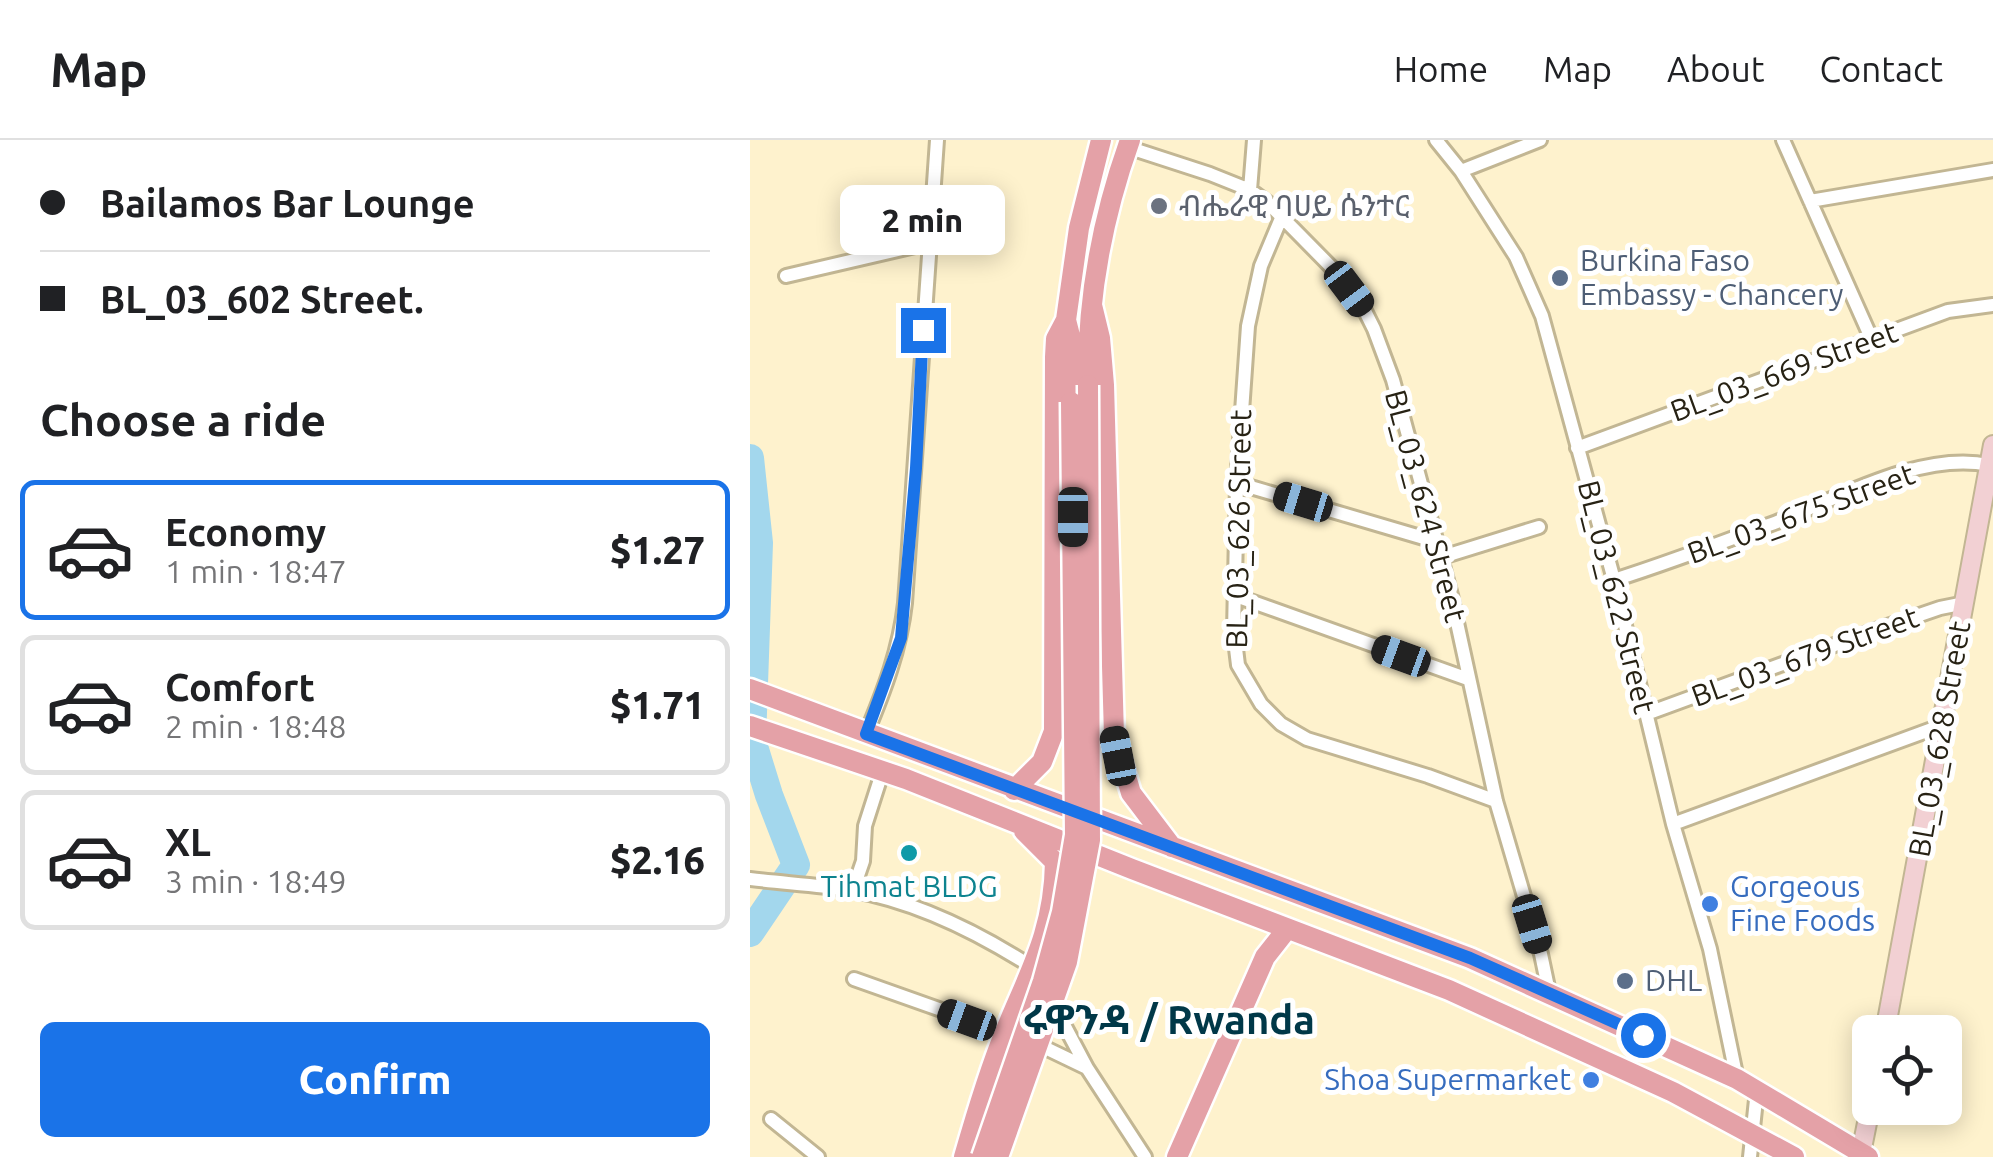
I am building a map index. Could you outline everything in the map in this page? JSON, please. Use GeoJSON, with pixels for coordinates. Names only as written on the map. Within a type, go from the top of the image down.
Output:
{"type":"FeatureCollection","features":[{"type":"Feature","properties":{"kind":"main road"},"geometry":{"type":"LineString","coordinates":[[982,1157],[1043,980],[1062,912],[1075,835],[1072,402],[1066,320],[1079,228],[1100,140]]}},
{"type":"Feature","properties":{"kind":"main road"},"geometry":{"type":"LineString","coordinates":[[998,1157],[1058,990],[1076,926],[1090,840],[1088,330],[1105,231],[1128,144]]}},
{"type":"Feature","properties":{"kind":"main road"},"geometry":{"type":"LineString","coordinates":[[1092,305],[1100,338],[1104,385],[1114,736],[1132,793],[1174,849]]}},
{"type":"Feature","properties":{"kind":"main road"},"geometry":{"type":"LineString","coordinates":[[1014,790],[1042,762],[1054,731],[1054,357],[1056,338],[1066,320]]}},
{"type":"Feature","properties":{"kind":"main road"},"geometry":{"type":"LineString","coordinates":[[758,692],[1549,992],[1737,1079],[1865,1155]]}},
{"type":"Feature","properties":{"kind":"main road"},"geometry":{"type":"LineString","coordinates":[[757,728],[1404,972],[1598,1056],[1794,1157]]}},
{"type":"Feature","properties":{"kind":"main road"},"geometry":{"type":"LineString","coordinates":[[964,1157],[1004,1033],[1035,969],[1050,913],[1055,862],[1015,823]]}},
{"type":"Feature","properties":{"kind":"main road"},"geometry":{"type":"LineString","coordinates":[[1177,1157],[1265,958],[1287,928]]}},
{"type":"Feature","properties":{"kind":"main road"},"geometry":{"type":"LineString","coordinates":[[1404,972],[1415,938]]}},
{"type":"Feature","properties":{"kind":"street"},"geometry":{"type":"LineString","coordinates":[[866,734],[897,652],[906,603],[937,140]]}},
{"type":"Feature","properties":{"kind":"street"},"geometry":{"type":"LineString","coordinates":[[1250,190],[1254,140]]}},
{"type":"Feature","properties":{"kind":"street","name":"BL_03_622 Street"},"geometry":{"type":"LineString","coordinates":[[1436,140],[1516,257],[1551,347],[1614,580],[1673,824],[1710,950],[1737,1079]]}},
{"type":"Feature","properties":{"kind":"street"},"geometry":{"type":"LineString","coordinates":[[1460,172],[1540,140]]}},
{"type":"Feature","properties":{"kind":"street"},"geometry":{"type":"LineString","coordinates":[[1783,140],[1872,340]]}},
{"type":"Feature","properties":{"kind":"street","name":"BL_03_624 Street"},"geometry":{"type":"LineString","coordinates":[[1128,144],[1250,190],[1282,216],[1337,273],[1362,305],[1379,339],[1451,595],[1496,801],[1549,992]]}},
{"type":"Feature","properties":{"kind":"street"},"geometry":{"type":"LineString","coordinates":[[1810,201],[1993,170]]}},
{"type":"Feature","properties":{"kind":"street","name":"BL_03_626 Street"},"geometry":{"type":"LineString","coordinates":[[1282,216],[1261,266],[1248,326],[1237,483],[1234,632],[1238,665],[1261,704],[1281,724],[1307,739],[1496,801]]}},
{"type":"Feature","properties":{"kind":"street"},"geometry":{"type":"LineString","coordinates":[[786,276],[928,242]]}},
{"type":"Feature","properties":{"kind":"street","name":"BL_03_669 Street"},"geometry":{"type":"LineString","coordinates":[[1577,448],[1948,310],[1993,305]]}},
{"type":"Feature","properties":{"kind":"street","name":"BL_03_628 Street"},"geometry":{"type":"LineString","coordinates":[[1888,1015],[1993,445]]}},
{"type":"Feature","properties":{"kind":"street","name":"BL_03_675 Street"},"geometry":{"type":"LineString","coordinates":[[1614,580],[1903,473],[1947,463],[1989,465]]}},
{"type":"Feature","properties":{"kind":"street"},"geometry":{"type":"LineString","coordinates":[[1237,483],[1434,541]]}},
{"type":"Feature","properties":{"kind":"street"},"geometry":{"type":"LineString","coordinates":[[1439,558],[1539,526]]}},
{"type":"Feature","properties":{"kind":"street"},"geometry":{"type":"LineString","coordinates":[[1236,596],[1468,679]]}},
{"type":"Feature","properties":{"kind":"street","name":"BL_03_679 Street"},"geometry":{"type":"LineString","coordinates":[[1646,714],[1870,632],[1965,604]]}},
{"type":"Feature","properties":{"kind":"street"},"geometry":{"type":"LineString","coordinates":[[1673,824],[1943,726]]}},
{"type":"Feature","properties":{"kind":"street"},"geometry":{"type":"LineString","coordinates":[[853,890],[864,861],[865,826],[882,772]]}},
{"type":"Feature","properties":{"kind":"street"},"geometry":{"type":"LineString","coordinates":[[754,880],[853,890],[950,922],[1035,969],[1087,1068],[1145,1157]]}},
{"type":"Feature","properties":{"kind":"street"},"geometry":{"type":"LineString","coordinates":[[854,979],[1034,1042],[1087,1068]]}},
{"type":"Feature","properties":{"kind":"street"},"geometry":{"type":"LineString","coordinates":[[1750,1157],[1757,1090]]}},
{"type":"Feature","properties":{"kind":"street"},"geometry":{"type":"LineString","coordinates":[[771,1118],[818,1157]]}},
{"type":"Feature","properties":{"kind":"street"},"geometry":{"type":"LineString","coordinates":[[1865,1155],[1868,1125]]}},
{"type":"Feature","properties":{"kind":"waterway"},"geometry":{"type":"LineString","coordinates":[[750,458],[759,543],[752,740],[796,865],[750,933]]}},
{"type":"Feature","properties":{"kind":"place","name":"ብሔራዊ ባሀይ ሴንተር"},"geometry":{"type":"Point","coordinates":[1159,206]}},
{"type":"Feature","properties":{"kind":"place","name":"Burkina Faso Embassy - Chancery"},"geometry":{"type":"Point","coordinates":[1560,278]}},
{"type":"Feature","properties":{"kind":"place","name":"Tihmat BLDG"},"geometry":{"type":"Point","coordinates":[909,853]}},
{"type":"Feature","properties":{"kind":"place","name":"Gorgeous Fine Foods"},"geometry":{"type":"Point","coordinates":[1710,904]}},
{"type":"Feature","properties":{"kind":"place","name":"DHL"},"geometry":{"type":"Point","coordinates":[1625,981]}},
{"type":"Feature","properties":{"kind":"place","name":"Shoa Supermarket"},"geometry":{"type":"Point","coordinates":[1591,1080]}},
{"type":"Feature","properties":{"kind":"district","name":"ሩዋንዳ / Rwanda"},"geometry":{"type":"Point","coordinates":[1169,1020]}},
{"type":"Feature","properties":{"kind":"route"},"geometry":{"type":"LineString","coordinates":[[923,330],[906,603],[893,666],[866,734],[1470,958],[1643,1035]]}}]}
